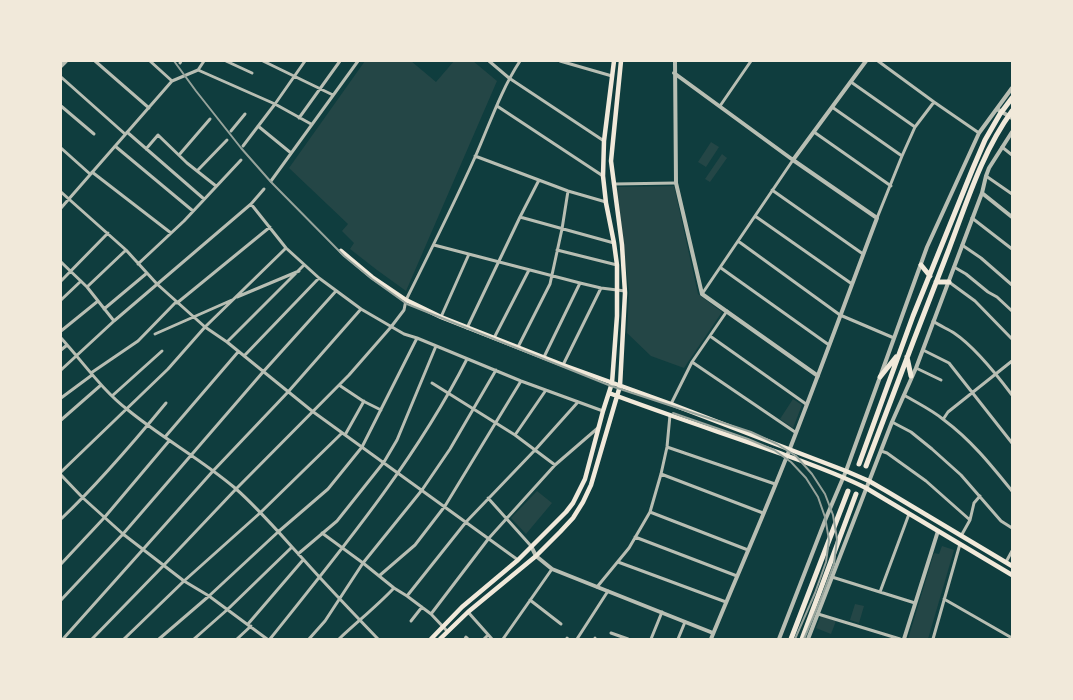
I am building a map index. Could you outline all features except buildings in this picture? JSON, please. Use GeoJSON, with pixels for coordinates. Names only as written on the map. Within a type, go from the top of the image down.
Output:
{"type":"FeatureCollection","features":[{"type":"Feature","properties":{"kind":"main road"},"geometry":{"type":"LineString","coordinates":[[430,639],[462,607],[518,560],[566,512],[573,503],[585,479],[612,383],[617,316],[617,266],[603,176],[604,141],[614,61]]}},
{"type":"Feature","properties":{"kind":"main road"},"geometry":{"type":"LineString","coordinates":[[440,639],[468,612],[536,556],[573,518],[591,485],[620,386],[625,291],[622,245],[612,161],[622,61]]}},
{"type":"Feature","properties":{"kind":"main road"},"geometry":{"type":"LineString","coordinates":[[859,464],[961,196],[985,140],[1012,98]]}},
{"type":"Feature","properties":{"kind":"main road"},"geometry":{"type":"LineString","coordinates":[[866,466],[979,171],[988,150],[1012,111]]}},
{"type":"Feature","properties":{"kind":"main road"},"geometry":{"type":"LineString","coordinates":[[341,251],[372,277],[406,300],[441,317],[869,481],[1012,566]]}},
{"type":"Feature","properties":{"kind":"main road"},"geometry":{"type":"LineString","coordinates":[[921,265],[930,276]]}},
{"type":"Feature","properties":{"kind":"main road"},"geometry":{"type":"LineString","coordinates":[[936,282],[949,282]]}},
{"type":"Feature","properties":{"kind":"main road"},"geometry":{"type":"LineString","coordinates":[[880,377],[900,353]]}},
{"type":"Feature","properties":{"kind":"main road"},"geometry":{"type":"LineString","coordinates":[[907,356],[911,376]]}},
{"type":"Feature","properties":{"kind":"main road"},"geometry":{"type":"LineString","coordinates":[[609,393],[734,436],[844,477],[866,488],[1012,575]]}},
{"type":"Feature","properties":{"kind":"main road"},"geometry":{"type":"LineString","coordinates":[[792,639],[848,491]]}},
{"type":"Feature","properties":{"kind":"main road"},"geometry":{"type":"LineString","coordinates":[[802,639],[856,494]]}},
{"type":"Feature","properties":{"kind":"main road"},"geometry":{"type":"LineString","coordinates":[[462,607],[468,612]]}},
{"type":"Feature","properties":{"kind":"street"},"geometry":{"type":"LineString","coordinates":[[61,66],[66,61]]}},
{"type":"Feature","properties":{"kind":"street"},"geometry":{"type":"LineString","coordinates":[[95,61],[150,108]]}},
{"type":"Feature","properties":{"kind":"street"},"geometry":{"type":"LineString","coordinates":[[150,61],[172,81]]}},
{"type":"Feature","properties":{"kind":"street"},"geometry":{"type":"LineString","coordinates":[[61,208],[172,81],[198,70],[204,61]]}},
{"type":"Feature","properties":{"kind":"street"},"geometry":{"type":"LineString","coordinates":[[226,61],[252,73]]}},
{"type":"Feature","properties":{"kind":"street"},"geometry":{"type":"LineString","coordinates":[[263,61],[333,95]]}},
{"type":"Feature","properties":{"kind":"street"},"geometry":{"type":"LineString","coordinates":[[242,146],[275,104],[305,61]]}},
{"type":"Feature","properties":{"kind":"street"},"geometry":{"type":"LineString","coordinates":[[298,118],[340,61]]}},
{"type":"Feature","properties":{"kind":"street"},"geometry":{"type":"LineString","coordinates":[[271,181],[358,61]]}},
{"type":"Feature","properties":{"kind":"street"},"geometry":{"type":"LineString","coordinates":[[489,61],[509,78],[604,141]]}},
{"type":"Feature","properties":{"kind":"street"},"geometry":{"type":"LineString","coordinates":[[92,639],[339,385],[404,310],[406,300],[434,245],[509,78],[520,61]]}},
{"type":"Feature","properties":{"kind":"street"},"geometry":{"type":"LineString","coordinates":[[560,61],[612,76]]}},
{"type":"Feature","properties":{"kind":"street"},"geometry":{"type":"LineString","coordinates":[[675,61],[676,183],[702,294],[818,376]]}},
{"type":"Feature","properties":{"kind":"street"},"geometry":{"type":"LineString","coordinates":[[720,106],[751,61]]}},
{"type":"Feature","properties":{"kind":"street"},"geometry":{"type":"LineString","coordinates":[[702,294],[793,160],[866,61]]}},
{"type":"Feature","properties":{"kind":"street"},"geometry":{"type":"LineString","coordinates":[[878,61],[979,133]]}},
{"type":"Feature","properties":{"kind":"street"},"geometry":{"type":"LineString","coordinates":[[198,70],[275,104],[311,124]]}},
{"type":"Feature","properties":{"kind":"street"},"geometry":{"type":"LineString","coordinates":[[674,73],[793,160],[877,218]]}},
{"type":"Feature","properties":{"kind":"street"},"geometry":{"type":"LineString","coordinates":[[61,77],[204,199]]}},
{"type":"Feature","properties":{"kind":"street"},"geometry":{"type":"LineString","coordinates":[[851,82],[915,127]]}},
{"type":"Feature","properties":{"kind":"street"},"geometry":{"type":"LineString","coordinates":[[779,639],[844,477],[928,247],[979,133],[1012,88]]}},
{"type":"Feature","properties":{"kind":"street"},"geometry":{"type":"LineString","coordinates":[[711,639],[790,450],[795,432],[830,346],[863,254],[902,156],[915,127],[934,102]]}},
{"type":"Feature","properties":{"kind":"street"},"geometry":{"type":"LineString","coordinates":[[61,106],[94,134]]}},
{"type":"Feature","properties":{"kind":"street"},"geometry":{"type":"LineString","coordinates":[[497,106],[603,176]]}},
{"type":"Feature","properties":{"kind":"street"},"geometry":{"type":"LineString","coordinates":[[832,107],[902,156]]}},
{"type":"Feature","properties":{"kind":"street"},"geometry":{"type":"LineString","coordinates":[[997,109],[1012,118]]}},
{"type":"Feature","properties":{"kind":"street"},"geometry":{"type":"LineString","coordinates":[[231,132],[245,114]]}},
{"type":"Feature","properties":{"kind":"street"},"geometry":{"type":"LineString","coordinates":[[179,155],[210,119]]}},
{"type":"Feature","properties":{"kind":"street"},"geometry":{"type":"LineString","coordinates":[[258,126],[291,153]]}},
{"type":"Feature","properties":{"kind":"street"},"geometry":{"type":"LineString","coordinates":[[814,132],[891,186]]}},
{"type":"Feature","properties":{"kind":"street"},"geometry":{"type":"LineString","coordinates":[[808,639],[892,422],[923,350],[982,193],[989,168],[1012,132]]}},
{"type":"Feature","properties":{"kind":"street"},"geometry":{"type":"LineString","coordinates":[[146,149],[158,135],[216,186]]}},
{"type":"Feature","properties":{"kind":"street"},"geometry":{"type":"LineString","coordinates":[[197,171],[227,140]]}},
{"type":"Feature","properties":{"kind":"street"},"geometry":{"type":"LineString","coordinates":[[115,146],[194,211]]}},
{"type":"Feature","properties":{"kind":"street"},"geometry":{"type":"LineString","coordinates":[[1002,147],[1012,155]]}},
{"type":"Feature","properties":{"kind":"street"},"geometry":{"type":"LineString","coordinates":[[61,148],[171,233]]}},
{"type":"Feature","properties":{"kind":"street"},"geometry":{"type":"LineString","coordinates":[[475,156],[568,191],[606,203]]}},
{"type":"Feature","properties":{"kind":"street"},"geometry":{"type":"LineString","coordinates":[[138,264],[194,211],[241,160]]}},
{"type":"Feature","properties":{"kind":"street"},"geometry":{"type":"LineString","coordinates":[[986,176],[1012,194]]}},
{"type":"Feature","properties":{"kind":"street"},"geometry":{"type":"LineString","coordinates":[[467,328],[539,180]]}},
{"type":"Feature","properties":{"kind":"street"},"geometry":{"type":"LineString","coordinates":[[614,184],[676,183]]}},
{"type":"Feature","properties":{"kind":"street"},"geometry":{"type":"LineString","coordinates":[[61,370],[114,321],[251,204],[264,189]]}},
{"type":"Feature","properties":{"kind":"street"},"geometry":{"type":"LineString","coordinates":[[772,190],[863,254]]}},
{"type":"Feature","properties":{"kind":"street"},"geometry":{"type":"LineString","coordinates":[[518,347],[550,284],[568,191]]}},
{"type":"Feature","properties":{"kind":"street"},"geometry":{"type":"LineString","coordinates":[[61,192],[126,250],[157,284],[205,327],[227,342],[312,411],[518,560]]}},
{"type":"Feature","properties":{"kind":"street"},"geometry":{"type":"LineString","coordinates":[[982,193],[1012,217]]}},
{"type":"Feature","properties":{"kind":"street"},"geometry":{"type":"LineString","coordinates":[[251,204],[286,248],[304,265],[361,309],[391,327],[521,381],[603,411]]}},
{"type":"Feature","properties":{"kind":"street"},"geometry":{"type":"LineString","coordinates":[[755,216],[852,284]]}},
{"type":"Feature","properties":{"kind":"street"},"geometry":{"type":"LineString","coordinates":[[520,217],[614,243]]}},
{"type":"Feature","properties":{"kind":"street"},"geometry":{"type":"LineString","coordinates":[[972,218],[1012,249]]}},
{"type":"Feature","properties":{"kind":"street"},"geometry":{"type":"LineString","coordinates":[[61,398],[138,341],[176,302],[270,227]]}},
{"type":"Feature","properties":{"kind":"street"},"geometry":{"type":"LineString","coordinates":[[61,281],[108,234]]}},
{"type":"Feature","properties":{"kind":"street"},"geometry":{"type":"LineString","coordinates":[[738,241],[840,315],[894,338]]}},
{"type":"Feature","properties":{"kind":"street"},"geometry":{"type":"LineString","coordinates":[[434,245],[580,283],[625,291]]}},
{"type":"Feature","properties":{"kind":"street"},"geometry":{"type":"LineString","coordinates":[[962,246],[981,258],[1012,285]]}},
{"type":"Feature","properties":{"kind":"street"},"geometry":{"type":"LineString","coordinates":[[286,248],[205,327],[168,369],[61,474],[83,498],[123,534],[184,581],[209,596],[269,639],[343,548],[399,473],[450,394],[468,359]]}},
{"type":"Feature","properties":{"kind":"street"},"geometry":{"type":"LineString","coordinates":[[87,287],[126,250]]}},
{"type":"Feature","properties":{"kind":"street"},"geometry":{"type":"LineString","coordinates":[[557,250],[617,266]]}},
{"type":"Feature","properties":{"kind":"street"},"geometry":{"type":"LineString","coordinates":[[441,317],[469,254]]}},
{"type":"Feature","properties":{"kind":"street"},"geometry":{"type":"LineString","coordinates":[[61,262],[87,287],[114,321]]}},
{"type":"Feature","properties":{"kind":"street"},"geometry":{"type":"LineString","coordinates":[[227,342],[304,265]]}},
{"type":"Feature","properties":{"kind":"street"},"geometry":{"type":"LineString","coordinates":[[720,267],[830,346]]}},
{"type":"Feature","properties":{"kind":"street"},"geometry":{"type":"LineString","coordinates":[[954,267],[966,274],[1012,311]]}},
{"type":"Feature","properties":{"kind":"street"},"geometry":{"type":"LineString","coordinates":[[156,334],[299,270]]}},
{"type":"Feature","properties":{"kind":"street"},"geometry":{"type":"LineString","coordinates":[[494,338],[529,270]]}},
{"type":"Feature","properties":{"kind":"street"},"geometry":{"type":"LineString","coordinates":[[104,309],[147,273]]}},
{"type":"Feature","properties":{"kind":"street"},"geometry":{"type":"LineString","coordinates":[[244,356],[319,278]]}},
{"type":"Feature","properties":{"kind":"street"},"geometry":{"type":"LineString","coordinates":[[61,300],[81,281]]}},
{"type":"Feature","properties":{"kind":"street"},"geometry":{"type":"LineString","coordinates":[[949,282],[975,301],[1012,340]]}},
{"type":"Feature","properties":{"kind":"street"},"geometry":{"type":"LineString","coordinates":[[544,357],[580,283]]}},
{"type":"Feature","properties":{"kind":"street"},"geometry":{"type":"LineString","coordinates":[[563,365],[601,288]]}},
{"type":"Feature","properties":{"kind":"street"},"geometry":{"type":"LineString","coordinates":[[61,600],[123,534],[263,372],[336,291]]}},
{"type":"Feature","properties":{"kind":"street"},"geometry":{"type":"LineString","coordinates":[[61,331],[98,301]]}},
{"type":"Feature","properties":{"kind":"street"},"geometry":{"type":"LineString","coordinates":[[63,639],[361,309]]}},
{"type":"Feature","properties":{"kind":"street"},"geometry":{"type":"LineString","coordinates":[[671,404],[692,362],[727,311]]}},
{"type":"Feature","properties":{"kind":"street"},"geometry":{"type":"LineString","coordinates":[[934,321],[966,342],[996,374],[1012,395]]}},
{"type":"Feature","properties":{"kind":"street"},"geometry":{"type":"LineString","coordinates":[[710,336],[806,404]]}},
{"type":"Feature","properties":{"kind":"street"},"geometry":{"type":"LineString","coordinates":[[61,338],[101,385],[126,410],[236,489],[378,639]]}},
{"type":"Feature","properties":{"kind":"street"},"geometry":{"type":"LineString","coordinates":[[159,639],[328,489],[362,447],[417,338]]}},
{"type":"Feature","properties":{"kind":"street"},"geometry":{"type":"LineString","coordinates":[[61,350],[67,345]]}},
{"type":"Feature","properties":{"kind":"street"},"geometry":{"type":"LineString","coordinates":[[298,554],[337,520],[384,462],[398,440],[436,346]]}},
{"type":"Feature","properties":{"kind":"street"},"geometry":{"type":"LineString","coordinates":[[923,350],[949,363],[1012,443]]}},
{"type":"Feature","properties":{"kind":"street"},"geometry":{"type":"LineString","coordinates":[[112,396],[162,351]]}},
{"type":"Feature","properties":{"kind":"street"},"geometry":{"type":"LineString","coordinates":[[165,437],[238,352]]}},
{"type":"Feature","properties":{"kind":"street"},"geometry":{"type":"LineString","coordinates":[[943,419],[948,412],[1012,361]]}},
{"type":"Feature","properties":{"kind":"street"},"geometry":{"type":"LineString","coordinates":[[692,362],[795,432]]}},
{"type":"Feature","properties":{"kind":"street"},"geometry":{"type":"LineString","coordinates":[[916,368],[940,380]]}},
{"type":"Feature","properties":{"kind":"street"},"geometry":{"type":"LineString","coordinates":[[309,639],[325,621],[363,563],[422,490],[450,449],[496,370]]}},
{"type":"Feature","properties":{"kind":"street"},"geometry":{"type":"LineString","coordinates":[[379,576],[415,545],[445,506],[521,381]]}},
{"type":"Feature","properties":{"kind":"street"},"geometry":{"type":"LineString","coordinates":[[432,383],[473,408],[555,465]]}},
{"type":"Feature","properties":{"kind":"street"},"geometry":{"type":"LineString","coordinates":[[61,420],[101,385]]}},
{"type":"Feature","properties":{"kind":"street"},"geometry":{"type":"LineString","coordinates":[[339,385],[380,410]]}},
{"type":"Feature","properties":{"kind":"street"},"geometry":{"type":"LineString","coordinates":[[514,436],[546,390]]}},
{"type":"Feature","properties":{"kind":"street"},"geometry":{"type":"LineString","coordinates":[[903,395],[943,419],[983,455],[1012,491]]}},
{"type":"Feature","properties":{"kind":"street"},"geometry":{"type":"LineString","coordinates":[[124,639],[184,581],[344,434],[364,401]]}},
{"type":"Feature","properties":{"kind":"street"},"geometry":{"type":"LineString","coordinates":[[407,596],[466,522],[578,402]]}},
{"type":"Feature","properties":{"kind":"street"},"geometry":{"type":"LineString","coordinates":[[61,519],[83,498],[166,403]]}},
{"type":"Feature","properties":{"kind":"street"},"geometry":{"type":"LineString","coordinates":[[597,587],[635,538],[650,512],[667,446],[670,415]]}},
{"type":"Feature","properties":{"kind":"street"},"geometry":{"type":"LineString","coordinates":[[892,422],[911,432],[932,449],[961,475],[1001,520],[1012,528]]}},
{"type":"Feature","properties":{"kind":"street"},"geometry":{"type":"LineString","coordinates":[[431,614],[489,538],[555,465],[599,427]]}},
{"type":"Feature","properties":{"kind":"street"},"geometry":{"type":"LineString","coordinates":[[61,564],[104,518],[169,441]]}},
{"type":"Feature","properties":{"kind":"street"},"geometry":{"type":"LineString","coordinates":[[667,446],[775,484]]}},
{"type":"Feature","properties":{"kind":"street"},"geometry":{"type":"LineString","coordinates":[[881,451],[888,453],[926,481],[970,520]]}},
{"type":"Feature","properties":{"kind":"street"},"geometry":{"type":"LineString","coordinates":[[661,474],[763,513]]}},
{"type":"Feature","properties":{"kind":"street"},"geometry":{"type":"LineString","coordinates":[[961,536],[970,520],[974,503],[980,496]]}},
{"type":"Feature","properties":{"kind":"street"},"geometry":{"type":"LineString","coordinates":[[488,498],[531,546],[536,556],[552,569],[713,633]]}},
{"type":"Feature","properties":{"kind":"street"},"geometry":{"type":"LineString","coordinates":[[650,512],[748,550]]}},
{"type":"Feature","properties":{"kind":"street"},"geometry":{"type":"LineString","coordinates":[[880,592],[909,514]]}},
{"type":"Feature","properties":{"kind":"street"},"geometry":{"type":"LineString","coordinates":[[904,639],[938,531]]}},
{"type":"Feature","properties":{"kind":"street"},"geometry":{"type":"LineString","coordinates":[[322,532],[431,614],[447,631]]}},
{"type":"Feature","properties":{"kind":"street"},"geometry":{"type":"LineString","coordinates":[[635,538],[737,576]]}},
{"type":"Feature","properties":{"kind":"street"},"geometry":{"type":"LineString","coordinates":[[932,639],[960,544]]}},
{"type":"Feature","properties":{"kind":"street"},"geometry":{"type":"LineString","coordinates":[[194,639],[228,610],[292,547]]}},
{"type":"Feature","properties":{"kind":"street"},"geometry":{"type":"LineString","coordinates":[[1006,562],[1012,551]]}},
{"type":"Feature","properties":{"kind":"street"},"geometry":{"type":"LineString","coordinates":[[236,639],[250,625],[303,560]]}},
{"type":"Feature","properties":{"kind":"street"},"geometry":{"type":"LineString","coordinates":[[618,562],[726,602]]}},
{"type":"Feature","properties":{"kind":"street"},"geometry":{"type":"LineString","coordinates":[[502,639],[552,569]]}},
{"type":"Feature","properties":{"kind":"street"},"geometry":{"type":"LineString","coordinates":[[832,576],[916,603]]}},
{"type":"Feature","properties":{"kind":"street"},"geometry":{"type":"LineString","coordinates":[[339,639],[394,588]]}},
{"type":"Feature","properties":{"kind":"street"},"geometry":{"type":"LineString","coordinates":[[577,639],[608,591]]}},
{"type":"Feature","properties":{"kind":"street"},"geometry":{"type":"LineString","coordinates":[[944,599],[1012,638]]}},
{"type":"Feature","properties":{"kind":"street"},"geometry":{"type":"LineString","coordinates":[[530,600],[561,624]]}},
{"type":"Feature","properties":{"kind":"street"},"geometry":{"type":"LineString","coordinates":[[411,621],[422,607]]}},
{"type":"Feature","properties":{"kind":"street"},"geometry":{"type":"LineString","coordinates":[[468,612],[492,639]]}},
{"type":"Feature","properties":{"kind":"street"},"geometry":{"type":"LineString","coordinates":[[651,639],[662,612]]}},
{"type":"Feature","properties":{"kind":"street"},"geometry":{"type":"LineString","coordinates":[[818,614],[900,639]]}},
{"type":"Feature","properties":{"kind":"street"},"geometry":{"type":"LineString","coordinates":[[678,639],[686,621]]}},
{"type":"Feature","properties":{"kind":"street"},"geometry":{"type":"LineString","coordinates":[[611,634],[628,639]]}},
{"type":"Feature","properties":{"kind":"street"},"geometry":{"type":"LineString","coordinates":[[484,639],[488,635]]}},
{"type":"Feature","properties":{"kind":"shaded area"},"geometry":{"type":"Polygon","coordinates":[[[365,61],[411,61],[436,82],[454,61],[473,61],[497,81],[406,291],[350,249],[354,243],[342,231],[348,224],[289,168],[365,61]]]}},
{"type":"Feature","properties":{"kind":"shaded area"},"geometry":{"type":"Polygon","coordinates":[[[711,142],[719,147],[706,167],[698,162],[711,142]]]}},
{"type":"Feature","properties":{"kind":"shaded area"},"geometry":{"type":"Polygon","coordinates":[[[722,154],[727,158],[710,182],[705,179],[722,154]]]}},
{"type":"Feature","properties":{"kind":"shaded area"},"geometry":{"type":"Polygon","coordinates":[[[674,186],[698,294],[722,312],[684,368],[651,356],[627,333],[629,292],[617,187],[674,186]]]}},
{"type":"Feature","properties":{"kind":"shaded area"},"geometry":{"type":"Polygon","coordinates":[[[793,399],[802,405],[793,428],[780,419],[793,399]]]}},
{"type":"Feature","properties":{"kind":"shaded area"},"geometry":{"type":"Polygon","coordinates":[[[537,491],[552,503],[526,534],[511,518],[537,491]]]}},
{"type":"Feature","properties":{"kind":"shaded area"},"geometry":{"type":"Polygon","coordinates":[[[942,546],[954,550],[928,639],[908,639],[934,553],[939,554],[942,546]]]}},
{"type":"Feature","properties":{"kind":"shaded area"},"geometry":{"type":"Polygon","coordinates":[[[855,604],[864,606],[859,623],[850,620],[855,604]]]}},
{"type":"Feature","properties":{"kind":"shaded area"},"geometry":{"type":"Polygon","coordinates":[[[821,616],[836,621],[831,634],[816,628],[821,616]]]}},
{"type":"Feature","properties":{"kind":"railway"},"geometry":{"type":"LineString","coordinates":[[174,61],[241,148],[271,182],[344,256],[407,304],[611,386],[751,432],[777,444],[796,456],[812,474],[825,494],[833,515],[837,539],[834,564],[804,639]]}},
{"type":"Feature","properties":{"kind":"railway"},"geometry":{"type":"LineString","coordinates":[[673,413],[774,450],[791,462],[806,478],[818,497],[825,517],[829,540],[826,562],[795,639]]}}]}
